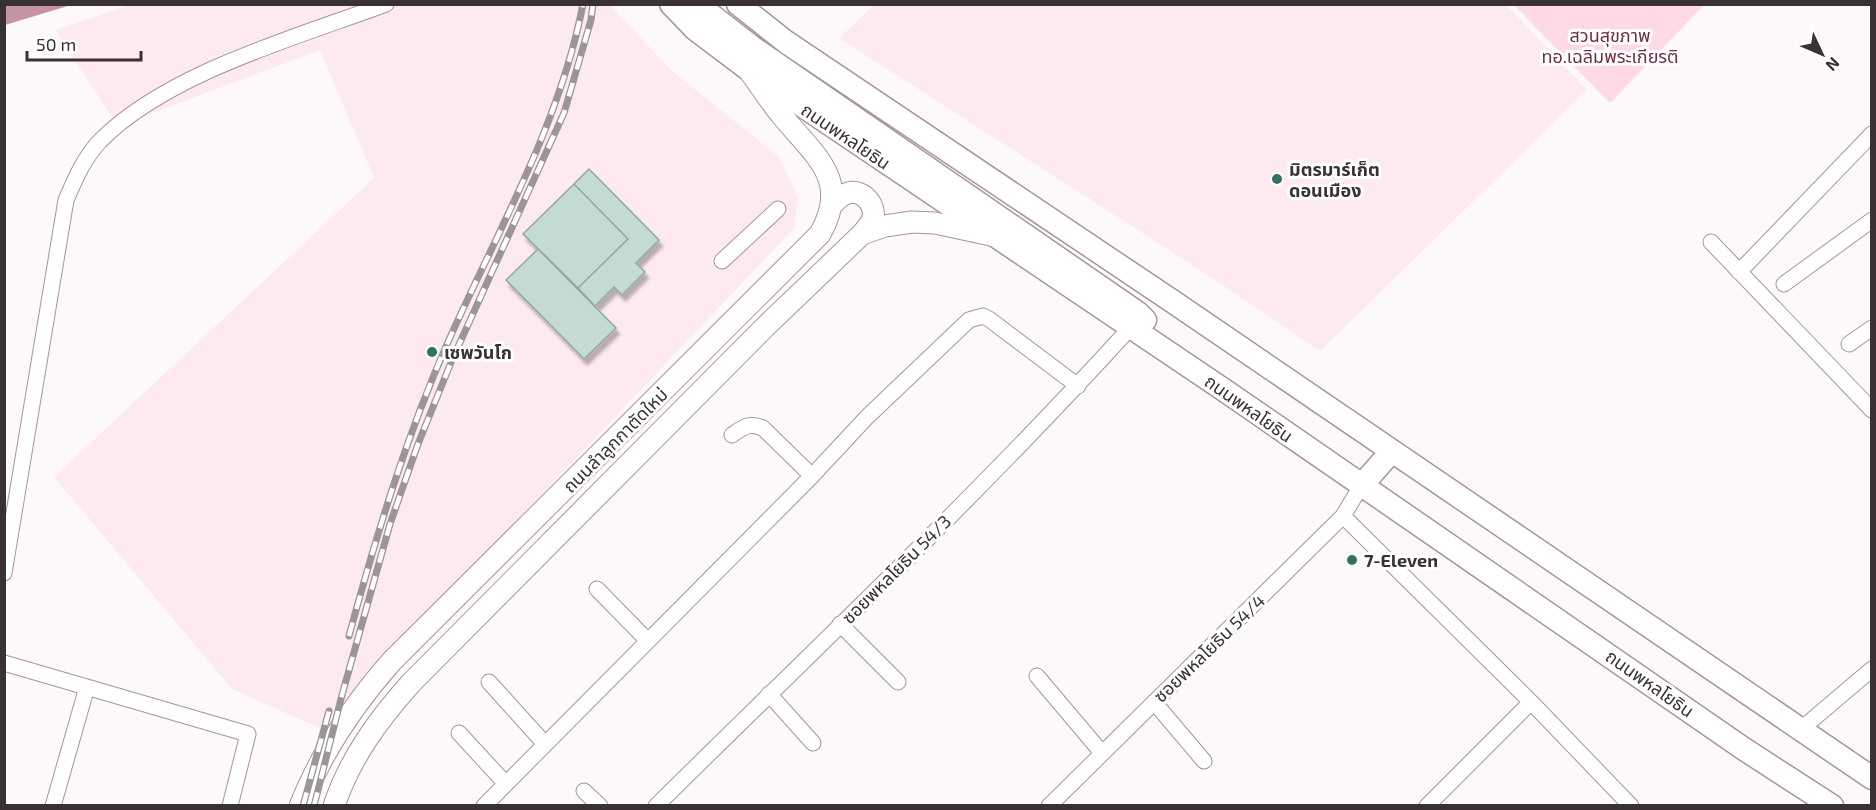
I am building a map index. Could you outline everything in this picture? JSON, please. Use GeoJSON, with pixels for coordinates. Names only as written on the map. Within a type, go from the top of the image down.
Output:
{"type":"FeatureCollection","features":[{"type":"Feature","properties":{"kind":"main road","name":"ถนนพหลโยธิน"},"geometry":{"type":"LineString","coordinates":[[671,4],[695,29],[748,69],[991,235],[1131,327],[1832,806]]}},
{"type":"Feature","properties":{"kind":"main road"},"geometry":{"type":"LineString","coordinates":[[697,4],[762,54],[1138,313],[1192,369]]}},
{"type":"Feature","properties":{"kind":"main road"},"geometry":{"type":"LineString","coordinates":[[738,4],[786,42],[1172,301],[1872,778]]}},
{"type":"Feature","properties":{"kind":"main road","name":"ถนนลำลูกกาตัดใหม่"},"geometry":{"type":"LineString","coordinates":[[300,806],[323,756],[349,714],[392,661],[820,234],[828,221],[832,204],[831,181],[825,167],[783,117],[748,69]]}},
{"type":"Feature","properties":{"kind":"main road"},"geometry":{"type":"LineString","coordinates":[[832,204],[850,192],[857,192],[866,197],[873,207],[874,215],[862,234]]}},
{"type":"Feature","properties":{"kind":"main road","name":"ถนนลำลูกกาตัดใหม่"},"geometry":{"type":"LineString","coordinates":[[334,806],[345,777],[363,744],[389,708],[411,683],[765,327],[862,234],[885,226],[912,222],[935,223],[991,235]]}},
{"type":"Feature","properties":{"kind":"main road"},"geometry":{"type":"LineString","coordinates":[[1361,486],[1391,452]]}},
{"type":"Feature","properties":{"kind":"street"},"geometry":{"type":"LineString","coordinates":[[4,573],[66,200],[78,172],[99,142],[134,112],[188,81],[243,57],[386,4]]}},
{"type":"Feature","properties":{"kind":"street"},"geometry":{"type":"LineString","coordinates":[[1739,272],[1872,134]]}},
{"type":"Feature","properties":{"kind":"street"},"geometry":{"type":"LineString","coordinates":[[722,261],[778,209]]}},
{"type":"Feature","properties":{"kind":"street"},"geometry":{"type":"LineString","coordinates":[[1784,284],[1872,220]]}},
{"type":"Feature","properties":{"kind":"street"},"geometry":{"type":"LineString","coordinates":[[1711,242],[1872,410]]}},
{"type":"Feature","properties":{"kind":"street"},"geometry":{"type":"LineString","coordinates":[[484,806],[812,476],[867,417],[960,327],[976,317],[983,316],[989,319],[1078,386]]}},
{"type":"Feature","properties":{"kind":"street","name":"ซอยพหลโยธิน 54/3"},"geometry":{"type":"LineString","coordinates":[[656,806],[1078,386],[1131,327]]}},
{"type":"Feature","properties":{"kind":"street"},"geometry":{"type":"LineString","coordinates":[[1849,344],[1872,328]]}},
{"type":"Feature","properties":{"kind":"street"},"geometry":{"type":"LineString","coordinates":[[732,435],[754,424],[763,428],[812,476]]}},
{"type":"Feature","properties":{"kind":"street","name":"ซอยพหลโยธิน 54/4"},"geometry":{"type":"LineString","coordinates":[[1054,804],[1102,753],[1343,516],[1361,486]]}},
{"type":"Feature","properties":{"kind":"street"},"geometry":{"type":"LineString","coordinates":[[1343,516],[1532,702],[1631,806]]}},
{"type":"Feature","properties":{"kind":"street"},"geometry":{"type":"LineString","coordinates":[[597,589],[648,641]]}},
{"type":"Feature","properties":{"kind":"street"},"geometry":{"type":"LineString","coordinates":[[840,624],[898,682]]}},
{"type":"Feature","properties":{"kind":"street"},"geometry":{"type":"LineString","coordinates":[[4,663],[248,734],[230,806]]}},
{"type":"Feature","properties":{"kind":"street"},"geometry":{"type":"LineString","coordinates":[[1800,730],[1872,669]]}},
{"type":"Feature","properties":{"kind":"street"},"geometry":{"type":"LineString","coordinates":[[1037,676],[1102,753]]}},
{"type":"Feature","properties":{"kind":"street"},"geometry":{"type":"LineString","coordinates":[[489,682],[545,744]]}},
{"type":"Feature","properties":{"kind":"street"},"geometry":{"type":"LineString","coordinates":[[53,806],[87,687]]}},
{"type":"Feature","properties":{"kind":"street"},"geometry":{"type":"LineString","coordinates":[[769,694],[813,743]]}},
{"type":"Feature","properties":{"kind":"street"},"geometry":{"type":"LineString","coordinates":[[1154,702],[1204,760]]}},
{"type":"Feature","properties":{"kind":"street"},"geometry":{"type":"LineString","coordinates":[[1427,806],[1532,702]]}},
{"type":"Feature","properties":{"kind":"street"},"geometry":{"type":"LineString","coordinates":[[459,733],[506,784]]}},
{"type":"Feature","properties":{"kind":"street"},"geometry":{"type":"LineString","coordinates":[[584,791],[600,806]]}},
{"type":"Feature","properties":{"kind":"shaded area"},"geometry":{"type":"Polygon","coordinates":[[[5,4],[71,4],[71,5],[5,25],[5,4]]]}},
{"type":"Feature","properties":{"kind":"shaded area","name":"เซพวันโก"},"geometry":{"type":"Polygon","coordinates":[[[133,4],[610,5],[671,70],[779,157],[798,198],[794,228],[320,728],[232,689],[54,477],[374,178],[320,50],[118,126],[55,30],[133,4]]]}},
{"type":"Feature","properties":{"kind":"shaded area","name":"มิตรมาร์เก็ต ดอนเมือง"},"geometry":{"type":"Polygon","coordinates":[[[874,5],[1506,5],[1587,90],[1320,351],[1197,268],[839,38],[874,5]]]}},
{"type":"Feature","properties":{"kind":"green space","name":"สวนสุขภาพ ทอ.เฉลิมพระเกียรติ"},"geometry":{"type":"Polygon","coordinates":[[[1514,5],[1704,5],[1610,103],[1514,5]]]}},
{"type":"Feature","properties":{"kind":"building"},"geometry":{"type":"Polygon","coordinates":[[[589,169],[659,240],[636,263],[645,272],[622,295],[614,287],[595,306],[578,288],[628,239],[574,184],[589,169]]]}},
{"type":"Feature","properties":{"kind":"building"},"geometry":{"type":"Polygon","coordinates":[[[574,184],[628,239],[578,288],[523,234],[574,184]]]}},
{"type":"Feature","properties":{"kind":"building"},"geometry":{"type":"Polygon","coordinates":[[[538,249],[616,328],[584,359],[506,280],[538,249]]]}},
{"type":"Feature","properties":{"kind":"railway"},"geometry":{"type":"LineString","coordinates":[[349,636],[405,450],[448,342],[543,135],[573,48],[583,4]]}},
{"type":"Feature","properties":{"kind":"railway"},"geometry":{"type":"LineString","coordinates":[[314,806],[342,695],[390,524],[418,444],[452,360],[564,113],[591,20],[593,4]]}},
{"type":"Feature","properties":{"kind":"railway"},"geometry":{"type":"LineString","coordinates":[[303,806],[329,711]]}},
{"type":"Feature","properties":{"kind":"place","name":"มิตรมาร์เก็ต ดอนเมือง"},"geometry":{"type":"Point","coordinates":[1277,179]}},
{"type":"Feature","properties":{"kind":"place","name":"เซพวันโก"},"geometry":{"type":"Point","coordinates":[432,352]}},
{"type":"Feature","properties":{"kind":"place","name":"7-Eleven"},"geometry":{"type":"Point","coordinates":[1352,560]}}]}
